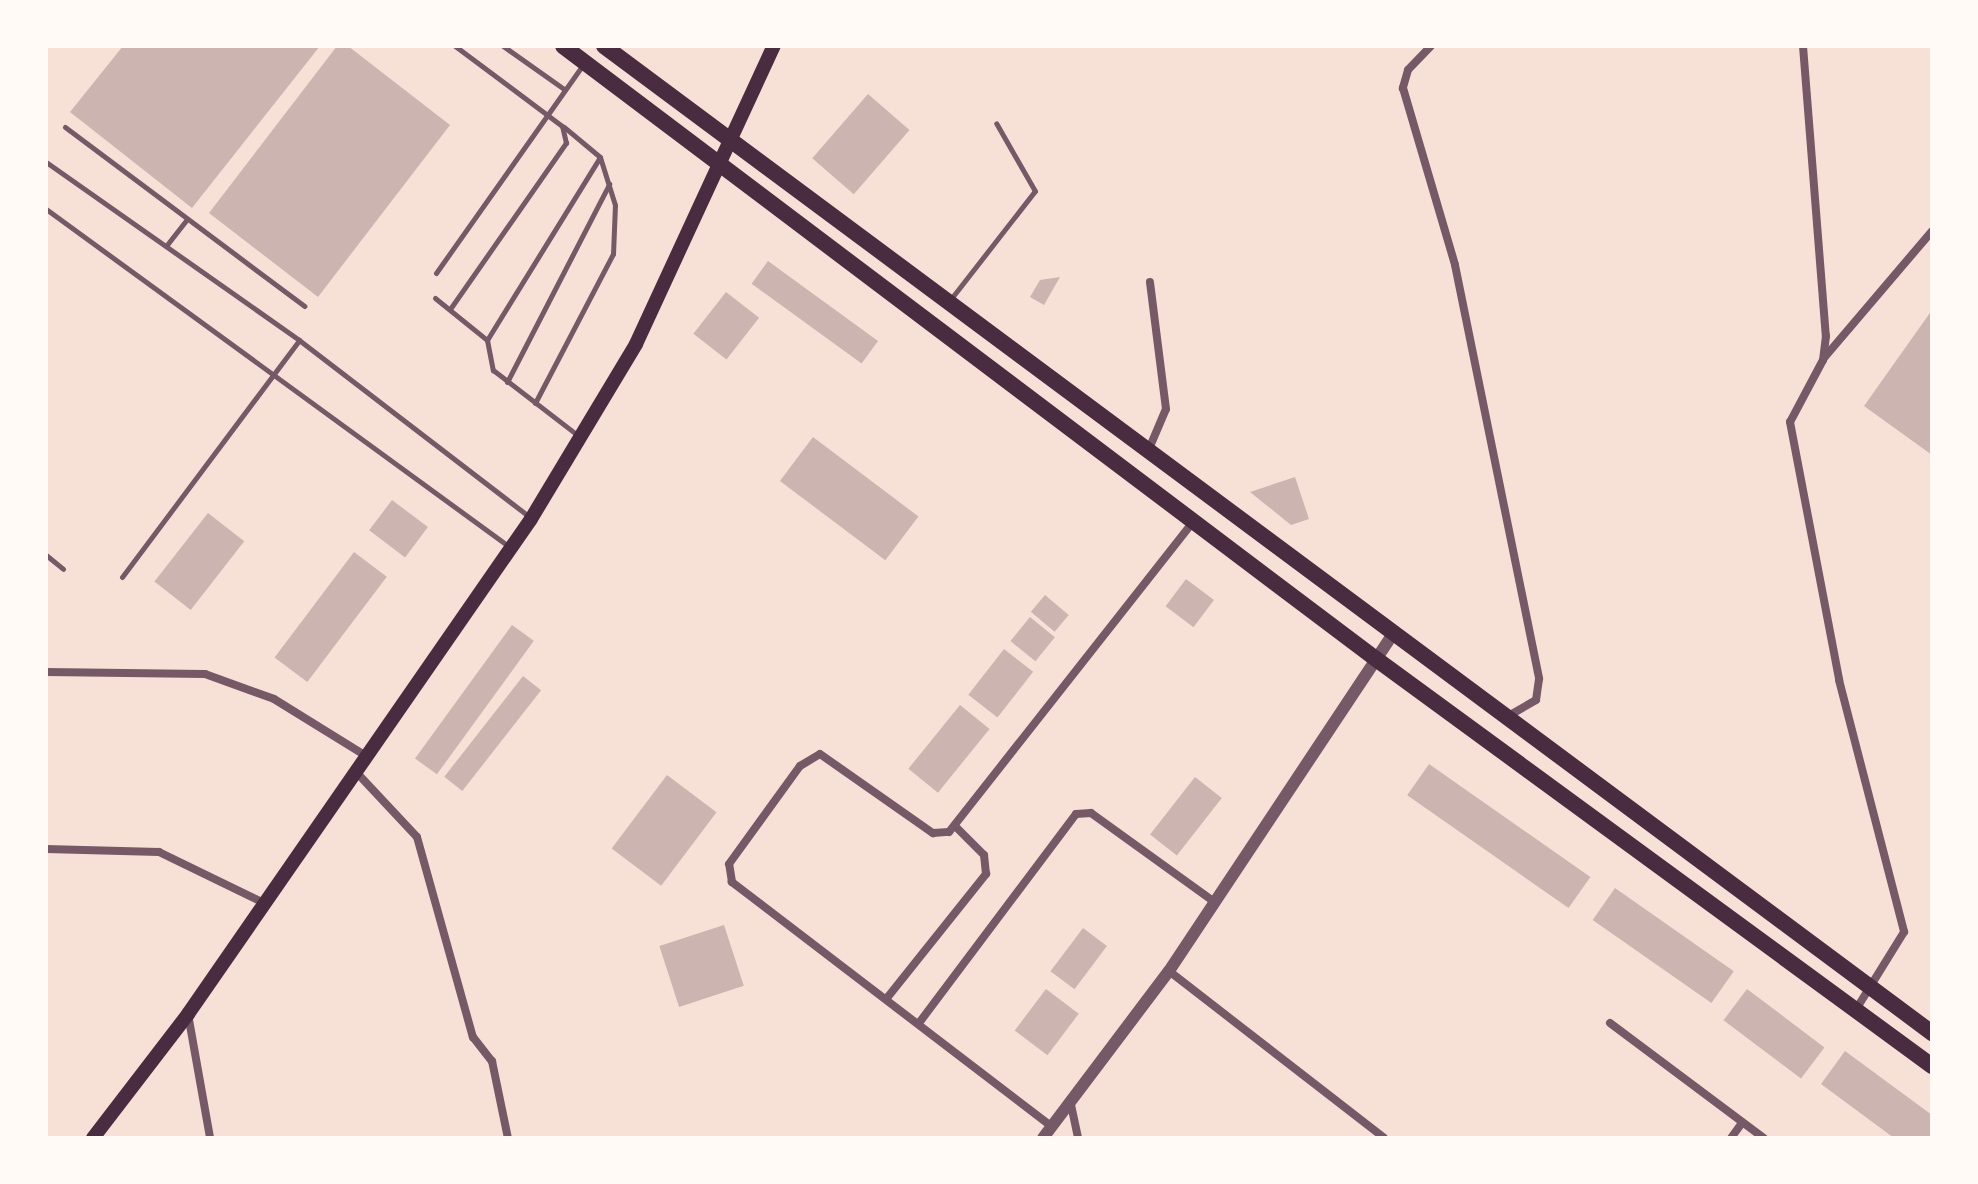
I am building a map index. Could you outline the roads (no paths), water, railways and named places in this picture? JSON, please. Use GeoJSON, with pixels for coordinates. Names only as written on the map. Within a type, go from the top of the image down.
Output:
{"type":"FeatureCollection","features":[{"type":"Feature","properties":{"kind":"main road"},"geometry":{"type":"LineString","coordinates":[[563,46],[1195,519],[1376,659],[1932,1066]]}},
{"type":"Feature","properties":{"kind":"main road"},"geometry":{"type":"LineString","coordinates":[[604,46],[731,138],[947,304],[1149,449],[1500,719],[1932,1033]]}},
{"type":"Feature","properties":{"kind":"main road"},"geometry":{"type":"LineString","coordinates":[[93,1138],[188,1014],[262,902],[358,774],[531,519],[636,344],[774,46]]}},
{"type":"Feature","properties":{"kind":"street"},"geometry":{"type":"LineString","coordinates":[[1431,46],[1408,70],[1403,88],[1455,265],[1539,679],[1536,700],[1500,719]]}},
{"type":"Feature","properties":{"kind":"street"},"geometry":{"type":"LineString","coordinates":[[1803,46],[1823,360]]}},
{"type":"Feature","properties":{"kind":"street"},"geometry":{"type":"LineString","coordinates":[[1855,1012],[1904,932],[1839,680],[1792,445],[1791,413],[1823,360],[1932,231]]}},
{"type":"Feature","properties":{"kind":"street"},"geometry":{"type":"LineString","coordinates":[[1149,449],[1166,409],[1150,282]]}},
{"type":"Feature","properties":{"kind":"street"},"geometry":{"type":"LineString","coordinates":[[1051,1126],[732,882],[729,864],[814,755],[933,833],[955,826],[1195,519]]}},
{"type":"Feature","properties":{"kind":"street"},"geometry":{"type":"LineString","coordinates":[[1043,1138],[1070,1098],[1169,971],[1392,635]]}},
{"type":"Feature","properties":{"kind":"street"},"geometry":{"type":"LineString","coordinates":[[46,672],[205,674],[274,699],[369,757]]}},
{"type":"Feature","properties":{"kind":"street"},"geometry":{"type":"LineString","coordinates":[[358,774],[417,837],[472,1033],[492,1061],[508,1138]]}},
{"type":"Feature","properties":{"kind":"street"},"geometry":{"type":"LineString","coordinates":[[919,1023],[1076,814],[1091,813],[1216,903]]}},
{"type":"Feature","properties":{"kind":"street"},"geometry":{"type":"LineString","coordinates":[[887,998],[986,874],[984,855],[955,826]]}},
{"type":"Feature","properties":{"kind":"street"},"geometry":{"type":"LineString","coordinates":[[46,849],[159,852],[262,902]]}},
{"type":"Feature","properties":{"kind":"street"},"geometry":{"type":"LineString","coordinates":[[1169,971],[1384,1138]]}},
{"type":"Feature","properties":{"kind":"street"},"geometry":{"type":"LineString","coordinates":[[188,1014],[210,1138]]}},
{"type":"Feature","properties":{"kind":"street"},"geometry":{"type":"LineString","coordinates":[[1610,1023],[1764,1138]]}},
{"type":"Feature","properties":{"kind":"street"},"geometry":{"type":"LineString","coordinates":[[1070,1098],[1078,1138]]}},
{"type":"Feature","properties":{"kind":"street"},"geometry":{"type":"LineString","coordinates":[[1731,1138],[1742,1123]]}},
{"type":"Feature","properties":{"kind":"lane"},"geometry":{"type":"LineString","coordinates":[[455,46],[547,113],[600,157],[609,184],[613,254],[535,403]]}},
{"type":"Feature","properties":{"kind":"lane"},"geometry":{"type":"LineString","coordinates":[[503,46],[564,89]]}},
{"type":"Feature","properties":{"kind":"lane"},"geometry":{"type":"LineString","coordinates":[[436,273],[585,62]]}},
{"type":"Feature","properties":{"kind":"lane"},"geometry":{"type":"LineString","coordinates":[[947,304],[1035,191],[996,123]]}},
{"type":"Feature","properties":{"kind":"lane"},"geometry":{"type":"LineString","coordinates":[[450,309],[566,143],[562,126]]}},
{"type":"Feature","properties":{"kind":"lane"},"geometry":{"type":"LineString","coordinates":[[65,127],[304,306]]}},
{"type":"Feature","properties":{"kind":"lane"},"geometry":{"type":"LineString","coordinates":[[487,340],[600,157]]}},
{"type":"Feature","properties":{"kind":"lane"},"geometry":{"type":"LineString","coordinates":[[46,162],[299,340],[531,519]]}},
{"type":"Feature","properties":{"kind":"lane"},"geometry":{"type":"LineString","coordinates":[[507,382],[609,184]]}},
{"type":"Feature","properties":{"kind":"lane"},"geometry":{"type":"LineString","coordinates":[[46,209],[276,372],[512,549]]}},
{"type":"Feature","properties":{"kind":"lane"},"geometry":{"type":"LineString","coordinates":[[166,246],[186,220]]}},
{"type":"Feature","properties":{"kind":"lane"},"geometry":{"type":"LineString","coordinates":[[435,298],[487,340],[493,370],[581,437]]}},
{"type":"Feature","properties":{"kind":"lane"},"geometry":{"type":"LineString","coordinates":[[122,577],[299,340]]}},
{"type":"Feature","properties":{"kind":"lane"},"geometry":{"type":"LineString","coordinates":[[46,555],[63,569]]}}]}
